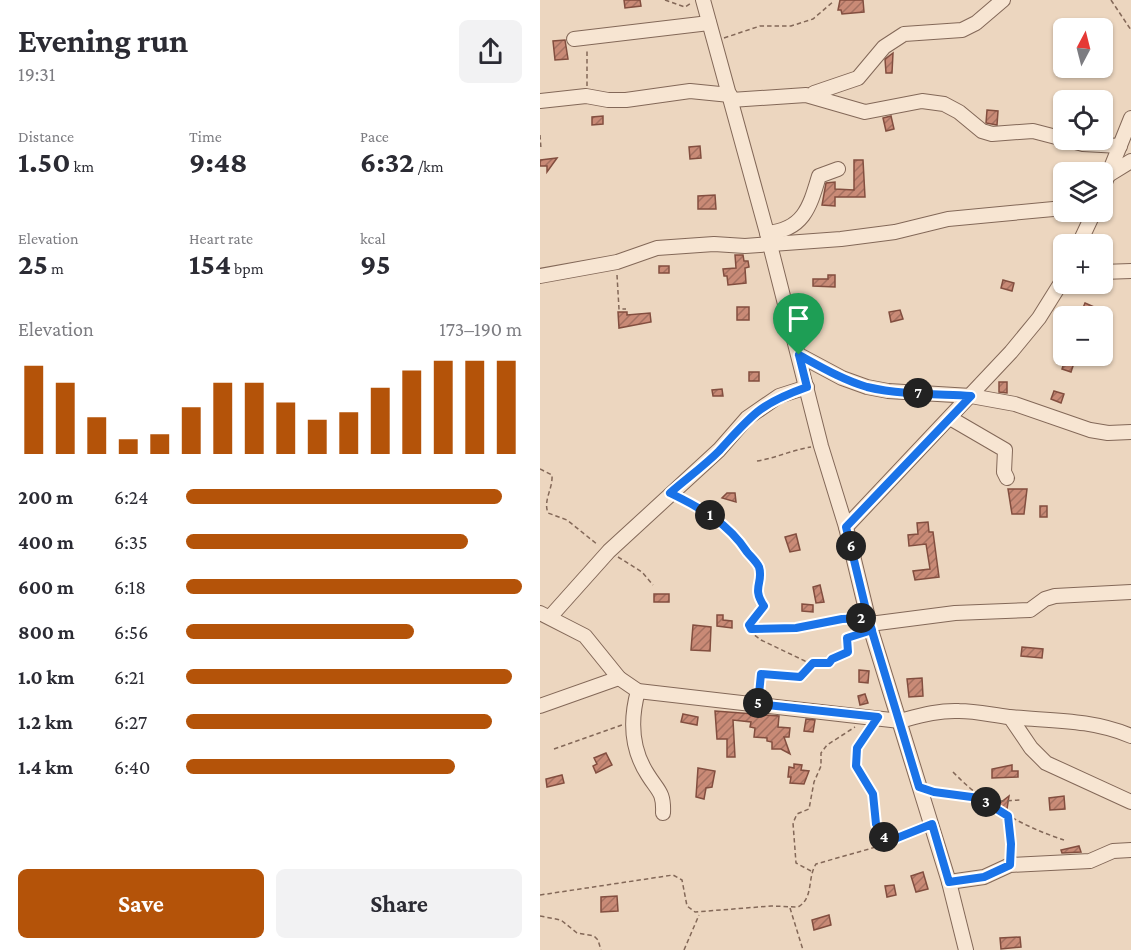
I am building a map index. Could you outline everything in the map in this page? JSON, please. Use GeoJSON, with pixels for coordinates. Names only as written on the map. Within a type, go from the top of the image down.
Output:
{"type":"FeatureCollection","features":[{"type":"Feature","properties":{"kind":"street"},"geometry":{"type":"LineString","coordinates":[[703,0],[799,355],[821,446],[846,527],[870,624],[932,824],[966,950]]}},
{"type":"Feature","properties":{"kind":"street"},"geometry":{"type":"LineString","coordinates":[[540,101],[586,96],[626,100],[690,91],[731,98],[826,92],[858,78],[884,47],[904,34],[962,30],[976,23],[1003,0]]}},
{"type":"Feature","properties":{"kind":"street"},"geometry":{"type":"LineString","coordinates":[[581,37],[709,23]]}},
{"type":"Feature","properties":{"kind":"street"},"geometry":{"type":"LineString","coordinates":[[806,95],[865,112],[922,101],[944,104],[959,112],[982,131],[992,134],[1033,131],[1083,144],[1125,141]]}},
{"type":"Feature","properties":{"kind":"street"},"geometry":{"type":"LineString","coordinates":[[1113,166],[1125,141],[1131,118]]}},
{"type":"Feature","properties":{"kind":"street"},"geometry":{"type":"LineString","coordinates":[[1113,173],[1131,161]]}},
{"type":"Feature","properties":{"kind":"street"},"geometry":{"type":"LineString","coordinates":[[768,238],[795,224],[809,210],[819,176],[838,169]]}},
{"type":"Feature","properties":{"kind":"street"},"geometry":{"type":"LineString","coordinates":[[540,276],[617,262],[657,248],[768,238],[841,239],[895,232],[948,219],[1053,209]]}},
{"type":"Feature","properties":{"kind":"street"},"geometry":{"type":"LineString","coordinates":[[1113,272],[1131,271]]}},
{"type":"Feature","properties":{"kind":"street"},"geometry":{"type":"LineString","coordinates":[[846,527],[971,396],[1039,318],[1054,294]]}},
{"type":"Feature","properties":{"kind":"street"},"geometry":{"type":"LineString","coordinates":[[799,355],[842,378],[867,387],[888,391],[971,396],[1016,404],[1090,430],[1108,434],[1131,432]]}},
{"type":"Feature","properties":{"kind":"street"},"geometry":{"type":"LineString","coordinates":[[807,387],[773,400],[747,418],[719,450],[670,493],[545,615],[585,636],[619,678],[638,692],[900,721],[937,712],[959,711],[1042,718],[1103,726],[1131,736]]}},
{"type":"Feature","properties":{"kind":"street"},"geometry":{"type":"LineString","coordinates":[[950,418],[1005,450],[1004,472],[1007,478]]}},
{"type":"Feature","properties":{"kind":"street"},"geometry":{"type":"LineString","coordinates":[[870,624],[955,614],[1029,610],[1045,599],[1055,596],[1131,592]]}},
{"type":"Feature","properties":{"kind":"street"},"geometry":{"type":"LineString","coordinates":[[540,706],[619,678]]}},
{"type":"Feature","properties":{"kind":"street"},"geometry":{"type":"LineString","coordinates":[[638,692],[634,718],[635,748],[664,799],[663,813]]}},
{"type":"Feature","properties":{"kind":"street"},"geometry":{"type":"LineString","coordinates":[[1010,717],[1031,748],[1046,762],[1131,802]]}},
{"type":"Feature","properties":{"kind":"street"},"geometry":{"type":"LineString","coordinates":[[949,882],[984,877],[1010,865],[1090,861],[1113,852],[1131,850]]}},
{"type":"Feature","properties":{"kind":"path"},"geometry":{"type":"LineString","coordinates":[[665,0],[685,6],[697,0]]}},
{"type":"Feature","properties":{"kind":"path"},"geometry":{"type":"LineString","coordinates":[[1111,0],[1131,30]]}},
{"type":"Feature","properties":{"kind":"path"},"geometry":{"type":"LineString","coordinates":[[714,42],[760,26],[791,26],[813,19],[834,1]]}},
{"type":"Feature","properties":{"kind":"path"},"geometry":{"type":"LineString","coordinates":[[581,37],[586,96]]}},
{"type":"Feature","properties":{"kind":"path"},"geometry":{"type":"LineString","coordinates":[[540,135],[542,149]]}},
{"type":"Feature","properties":{"kind":"path"},"geometry":{"type":"LineString","coordinates":[[617,262],[619,309],[626,309]]}},
{"type":"Feature","properties":{"kind":"path"},"geometry":{"type":"LineString","coordinates":[[757,461],[775,458],[790,450],[821,446]]}},
{"type":"Feature","properties":{"kind":"path"},"geometry":{"type":"LineString","coordinates":[[540,469],[552,475],[553,485],[545,506],[548,513]]}},
{"type":"Feature","properties":{"kind":"path"},"geometry":{"type":"LineString","coordinates":[[670,493],[705,511],[731,530],[758,564],[760,574],[756,588],[757,596],[764,606],[749,625],[753,634],[775,648],[813,663],[829,663],[832,659],[848,652],[847,638],[870,624]]}},
{"type":"Feature","properties":{"kind":"path"},"geometry":{"type":"LineString","coordinates":[[751,629],[796,628],[842,619],[870,624]]}},
{"type":"Feature","properties":{"kind":"path"},"geometry":{"type":"LineString","coordinates":[[758,704],[761,674],[800,677],[813,663]]}},
{"type":"Feature","properties":{"kind":"path"},"geometry":{"type":"LineString","coordinates":[[554,749],[634,718]]}},
{"type":"Feature","properties":{"kind":"path"},"geometry":{"type":"LineString","coordinates":[[811,871],[796,863],[793,824],[797,814],[809,809],[814,782],[821,766],[821,753],[827,746],[853,728],[873,726],[857,748],[856,766],[873,794],[876,824],[887,842]]}},
{"type":"Feature","properties":{"kind":"path"},"geometry":{"type":"LineString","coordinates":[[953,772],[979,798],[1008,816],[1039,832],[1064,840]]}},
{"type":"Feature","properties":{"kind":"path"},"geometry":{"type":"LineString","coordinates":[[919,787],[934,792],[1000,801],[1022,800]]}},
{"type":"Feature","properties":{"kind":"path"},"geometry":{"type":"LineString","coordinates":[[1008,816],[1011,844],[1010,865]]}},
{"type":"Feature","properties":{"kind":"path"},"geometry":{"type":"LineString","coordinates":[[540,894],[673,875],[682,880],[689,910],[700,913],[771,906],[798,907],[807,898],[811,871],[816,864],[887,842],[932,824]]}},
{"type":"Feature","properties":{"kind":"path"},"geometry":{"type":"LineString","coordinates":[[790,907],[803,950]]}},
{"type":"Feature","properties":{"kind":"path"},"geometry":{"type":"LineString","coordinates":[[684,950],[700,913]]}},
{"type":"Feature","properties":{"kind":"path"},"geometry":{"type":"LineString","coordinates":[[540,916],[561,920],[577,933],[594,936],[601,950]]}},
{"type":"Feature","properties":{"kind":"building"},"geometry":{"type":"Polygon","coordinates":[[[624,0],[640,0],[641,6],[625,8],[624,0]]]}},
{"type":"Feature","properties":{"kind":"building"},"geometry":{"type":"Polygon","coordinates":[[[840,0],[863,0],[864,12],[842,14],[841,10],[838,10],[840,0]]]}},
{"type":"Feature","properties":{"kind":"building"},"geometry":{"type":"Polygon","coordinates":[[[565,40],[568,59],[555,60],[553,41],[565,40]]]}},
{"type":"Feature","properties":{"kind":"building"},"geometry":{"type":"Polygon","coordinates":[[[893,53],[892,73],[886,73],[885,59],[893,53]]]}},
{"type":"Feature","properties":{"kind":"building"},"geometry":{"type":"Polygon","coordinates":[[[987,110],[998,111],[997,125],[986,123],[987,110]]]}},
{"type":"Feature","properties":{"kind":"building"},"geometry":{"type":"Polygon","coordinates":[[[603,116],[603,124],[592,125],[592,117],[603,116]]]}},
{"type":"Feature","properties":{"kind":"building"},"geometry":{"type":"Polygon","coordinates":[[[891,116],[894,129],[886,131],[883,118],[891,116]]]}},
{"type":"Feature","properties":{"kind":"building"},"geometry":{"type":"Polygon","coordinates":[[[700,146],[701,158],[690,159],[689,147],[700,146]]]}},
{"type":"Feature","properties":{"kind":"building"},"geometry":{"type":"Polygon","coordinates":[[[557,158],[547,172],[547,166],[540,166],[540,160],[557,158]]]}},
{"type":"Feature","properties":{"kind":"building"},"geometry":{"type":"Polygon","coordinates":[[[854,160],[863,160],[865,197],[835,197],[835,206],[822,205],[826,183],[835,182],[835,189],[854,190],[854,160]]]}},
{"type":"Feature","properties":{"kind":"building"},"geometry":{"type":"Polygon","coordinates":[[[715,195],[716,209],[698,209],[698,196],[715,195]]]}},
{"type":"Feature","properties":{"kind":"building"},"geometry":{"type":"Polygon","coordinates":[[[735,255],[743,255],[744,261],[748,261],[749,267],[745,268],[746,283],[728,285],[723,269],[736,268],[735,255]]]}},
{"type":"Feature","properties":{"kind":"building"},"geometry":{"type":"Polygon","coordinates":[[[659,266],[669,266],[669,273],[659,273],[659,266]]]}},
{"type":"Feature","properties":{"kind":"building"},"geometry":{"type":"Polygon","coordinates":[[[828,275],[835,275],[835,287],[813,286],[813,279],[828,279],[828,275]]]}},
{"type":"Feature","properties":{"kind":"building"},"geometry":{"type":"Polygon","coordinates":[[[1003,280],[1014,283],[1012,291],[1001,288],[1003,280]]]}},
{"type":"Feature","properties":{"kind":"building"},"geometry":{"type":"Polygon","coordinates":[[[737,307],[749,307],[749,320],[737,320],[737,307]]]}},
{"type":"Feature","properties":{"kind":"building"},"geometry":{"type":"Polygon","coordinates":[[[900,310],[903,319],[891,322],[889,312],[900,310]]]}},
{"type":"Feature","properties":{"kind":"building"},"geometry":{"type":"Polygon","coordinates":[[[618,312],[627,312],[627,315],[650,313],[651,322],[619,328],[618,312]]]}},
{"type":"Feature","properties":{"kind":"building"},"geometry":{"type":"Polygon","coordinates":[[[1063,366],[1073,366],[1071,372],[1062,369],[1063,366]]]}},
{"type":"Feature","properties":{"kind":"building"},"geometry":{"type":"Polygon","coordinates":[[[749,372],[759,372],[759,381],[749,381],[749,372]]]}},
{"type":"Feature","properties":{"kind":"building"},"geometry":{"type":"Polygon","coordinates":[[[999,382],[1007,382],[1007,393],[999,392],[999,382]]]}},
{"type":"Feature","properties":{"kind":"building"},"geometry":{"type":"Polygon","coordinates":[[[722,389],[723,396],[713,396],[712,390],[722,389]]]}},
{"type":"Feature","properties":{"kind":"building"},"geometry":{"type":"Polygon","coordinates":[[[1054,391],[1064,394],[1061,403],[1051,399],[1054,391]]]}},
{"type":"Feature","properties":{"kind":"building"},"geometry":{"type":"Polygon","coordinates":[[[1008,489],[1027,489],[1024,514],[1012,514],[1008,489]]]}},
{"type":"Feature","properties":{"kind":"building"},"geometry":{"type":"Polygon","coordinates":[[[727,493],[735,493],[736,502],[722,498],[727,493]]]}},
{"type":"Feature","properties":{"kind":"building"},"geometry":{"type":"Polygon","coordinates":[[[1040,506],[1047,506],[1047,517],[1040,517],[1040,506]]]}},
{"type":"Feature","properties":{"kind":"building"},"geometry":{"type":"Polygon","coordinates":[[[928,522],[929,532],[933,532],[939,577],[915,580],[913,571],[930,569],[926,544],[909,546],[908,535],[918,534],[917,523],[928,522]]]}},
{"type":"Feature","properties":{"kind":"building"},"geometry":{"type":"Polygon","coordinates":[[[796,534],[800,550],[790,552],[785,537],[796,534]]]}},
{"type":"Feature","properties":{"kind":"building"},"geometry":{"type":"Polygon","coordinates":[[[820,585],[824,602],[816,603],[813,587],[820,585]]]}},
{"type":"Feature","properties":{"kind":"building"},"geometry":{"type":"Polygon","coordinates":[[[654,594],[669,594],[669,602],[654,602],[654,594]]]}},
{"type":"Feature","properties":{"kind":"building"},"geometry":{"type":"Polygon","coordinates":[[[802,604],[813,605],[813,612],[802,611],[802,604]]]}},
{"type":"Feature","properties":{"kind":"building"},"geometry":{"type":"Polygon","coordinates":[[[717,615],[723,615],[723,620],[732,621],[732,628],[717,626],[717,615]]]}},
{"type":"Feature","properties":{"kind":"building"},"geometry":{"type":"Polygon","coordinates":[[[693,625],[711,627],[710,651],[691,650],[693,625]]]}},
{"type":"Feature","properties":{"kind":"building"},"geometry":{"type":"Polygon","coordinates":[[[1022,647],[1043,649],[1042,658],[1021,656],[1022,647]]]}},
{"type":"Feature","properties":{"kind":"building"},"geometry":{"type":"Polygon","coordinates":[[[859,670],[869,671],[868,683],[859,682],[859,670]]]}},
{"type":"Feature","properties":{"kind":"building"},"geometry":{"type":"Polygon","coordinates":[[[922,678],[923,696],[909,697],[907,679],[922,678]]]}},
{"type":"Feature","properties":{"kind":"building"},"geometry":{"type":"Polygon","coordinates":[[[865,694],[868,703],[860,705],[858,696],[865,694]]]}},
{"type":"Feature","properties":{"kind":"building"},"geometry":{"type":"Polygon","coordinates":[[[715,711],[779,716],[778,727],[790,728],[789,737],[784,737],[790,754],[781,749],[772,749],[772,742],[767,741],[767,738],[754,737],[755,728],[750,727],[751,722],[733,720],[735,757],[727,757],[727,739],[717,739],[715,711]]]}},
{"type":"Feature","properties":{"kind":"building"},"geometry":{"type":"Polygon","coordinates":[[[683,714],[698,717],[697,725],[681,722],[683,714]]]}},
{"type":"Feature","properties":{"kind":"building"},"geometry":{"type":"Polygon","coordinates":[[[806,719],[815,720],[813,732],[804,731],[806,719]]]}},
{"type":"Feature","properties":{"kind":"building"},"geometry":{"type":"Polygon","coordinates":[[[606,753],[612,765],[596,773],[593,766],[597,764],[594,758],[606,753]]]}},
{"type":"Feature","properties":{"kind":"building"},"geometry":{"type":"Polygon","coordinates":[[[794,764],[802,765],[801,770],[809,771],[804,784],[790,783],[789,767],[794,768],[794,764]]]}},
{"type":"Feature","properties":{"kind":"building"},"geometry":{"type":"Polygon","coordinates":[[[1012,765],[1012,771],[1018,771],[1018,777],[992,778],[992,769],[1012,765]]]}},
{"type":"Feature","properties":{"kind":"building"},"geometry":{"type":"Polygon","coordinates":[[[698,768],[715,771],[712,787],[706,788],[704,799],[696,797],[698,768]]]}},
{"type":"Feature","properties":{"kind":"building"},"geometry":{"type":"Polygon","coordinates":[[[562,775],[564,783],[547,787],[546,779],[562,775]]]}},
{"type":"Feature","properties":{"kind":"building"},"geometry":{"type":"Polygon","coordinates":[[[1009,796],[1007,809],[995,807],[1009,796]]]}},
{"type":"Feature","properties":{"kind":"building"},"geometry":{"type":"Polygon","coordinates":[[[1064,796],[1065,809],[1050,810],[1049,798],[1064,796]]]}},
{"type":"Feature","properties":{"kind":"building"},"geometry":{"type":"Polygon","coordinates":[[[1079,846],[1081,852],[1062,853],[1061,850],[1079,846]]]}},
{"type":"Feature","properties":{"kind":"building"},"geometry":{"type":"Polygon","coordinates":[[[923,872],[928,889],[916,892],[911,876],[923,872]]]}},
{"type":"Feature","properties":{"kind":"building"},"geometry":{"type":"Polygon","coordinates":[[[894,885],[896,895],[887,897],[885,886],[894,885]]]}},
{"type":"Feature","properties":{"kind":"building"},"geometry":{"type":"Polygon","coordinates":[[[617,896],[618,911],[601,912],[601,897],[617,896]]]}},
{"type":"Feature","properties":{"kind":"building"},"geometry":{"type":"Polygon","coordinates":[[[829,915],[831,925],[814,930],[812,920],[829,915]]]}},
{"type":"Feature","properties":{"kind":"building"},"geometry":{"type":"Polygon","coordinates":[[[1020,937],[1021,947],[1001,949],[1000,938],[1020,937]]]}},
{"type":"Feature","properties":{"kind":"route"},"geometry":{"type":"LineString","coordinates":[[799,355],[807,387],[779,396],[747,418],[719,450],[670,493],[705,511],[731,530],[758,564],[760,574],[756,588],[757,596],[764,606],[749,625],[751,629],[796,628],[842,619],[868,618],[872,630],[900,721],[919,787],[934,792],[979,798],[1008,816],[1011,844],[1010,865],[984,877],[949,882],[932,824],[887,842],[876,824],[873,794],[856,766],[857,748],[878,717],[758,704],[761,674],[800,677],[813,663],[820,665],[829,663],[832,659],[848,652],[847,638],[872,630],[846,527],[971,396],[888,391],[867,387],[842,378],[799,355]]}}]}
